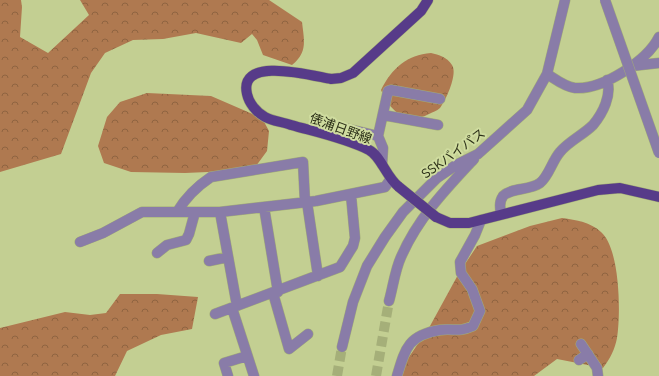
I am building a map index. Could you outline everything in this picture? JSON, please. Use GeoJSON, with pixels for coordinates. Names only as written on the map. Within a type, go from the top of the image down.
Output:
{"type":"FeatureCollection","features":[{"type":"Feature","properties":{"kind":"main road","name":"俵浦日野線"},"geometry":{"type":"LineString","coordinates":[[428,0],[421,11],[353,73],[341,78],[331,79],[265,70],[254,74],[248,83],[246,89],[248,101],[265,117],[338,138],[370,150],[382,164],[395,184],[436,217],[450,224],[481,220],[598,190],[620,188],[659,197]]}},
{"type":"Feature","properties":{"kind":"street","name":"SSKバイパス"},"geometry":{"type":"LineString","coordinates":[[342,347],[353,302],[367,266],[385,236],[403,212],[437,178],[478,154],[527,110],[547,74],[565,0]]}},
{"type":"Feature","properties":{"kind":"street"},"geometry":{"type":"LineString","coordinates":[[605,0],[659,153]]}},
{"type":"Feature","properties":{"kind":"street"},"geometry":{"type":"LineString","coordinates":[[547,74],[573,88],[587,88],[607,80],[632,66],[655,46],[659,37]]}},
{"type":"Feature","properties":{"kind":"street"},"geometry":{"type":"LineString","coordinates":[[632,66],[659,63]]}},
{"type":"Feature","properties":{"kind":"street"},"geometry":{"type":"LineString","coordinates":[[501,214],[500,205],[503,197],[511,191],[531,188],[542,182],[559,152],[592,125],[604,107],[610,88],[607,80]]}},
{"type":"Feature","properties":{"kind":"street"},"geometry":{"type":"LineString","coordinates":[[382,164],[382,148],[378,136],[388,91],[391,90],[440,99]]}},
{"type":"Feature","properties":{"kind":"street"},"geometry":{"type":"LineString","coordinates":[[383,114],[438,125]]}},
{"type":"Feature","properties":{"kind":"street"},"geometry":{"type":"LineString","coordinates":[[328,124],[378,136]]}},
{"type":"Feature","properties":{"kind":"street"},"geometry":{"type":"LineString","coordinates":[[389,301],[400,258],[414,231],[440,195],[478,154]]}},
{"type":"Feature","properties":{"kind":"street"},"geometry":{"type":"LineString","coordinates":[[176,212],[185,198],[199,185],[211,177],[303,162],[306,202],[318,276]]}},
{"type":"Feature","properties":{"kind":"street"},"geometry":{"type":"LineString","coordinates":[[80,242],[142,212],[220,212],[351,195],[395,184]]}},
{"type":"Feature","properties":{"kind":"street"},"geometry":{"type":"LineString","coordinates":[[215,314],[340,267],[353,246],[355,238],[351,195]]}},
{"type":"Feature","properties":{"kind":"street"},"geometry":{"type":"LineString","coordinates":[[264,207],[275,292],[289,349],[308,334]]}},
{"type":"Feature","properties":{"kind":"street"},"geometry":{"type":"LineString","coordinates":[[157,253],[167,245],[186,240],[190,234],[195,212]]}},
{"type":"Feature","properties":{"kind":"street"},"geometry":{"type":"LineString","coordinates":[[220,212],[235,307],[247,356],[254,376]]}},
{"type":"Feature","properties":{"kind":"street"},"geometry":{"type":"LineString","coordinates":[[397,376],[407,346],[416,338],[440,330],[462,331],[473,326],[480,311],[477,299],[461,273],[460,262],[475,235],[481,220]]}},
{"type":"Feature","properties":{"kind":"street"},"geometry":{"type":"LineString","coordinates":[[209,261],[228,257]]}},
{"type":"Feature","properties":{"kind":"street"},"geometry":{"type":"LineString","coordinates":[[582,344],[597,368],[598,376]]}},
{"type":"Feature","properties":{"kind":"street"},"geometry":{"type":"LineString","coordinates":[[579,360],[588,354]]}},
{"type":"Feature","properties":{"kind":"street"},"geometry":{"type":"LineString","coordinates":[[228,376],[224,363],[247,356]]}},
{"type":"Feature","properties":{"kind":"green space"},"geometry":{"type":"Polygon","coordinates":[[[0,0],[21,0],[20,37],[48,53],[89,15],[80,0],[269,0],[302,22],[304,45],[301,55],[292,65],[263,55],[257,40],[252,34],[241,43],[196,33],[163,39],[133,40],[105,53],[91,73],[61,154],[0,172],[0,0]]]}},
{"type":"Feature","properties":{"kind":"green space"},"geometry":{"type":"Polygon","coordinates":[[[431,53],[445,58],[452,65],[454,74],[450,87],[439,109],[421,117],[406,117],[394,110],[381,90],[390,75],[401,64],[422,54],[431,53]]]}},
{"type":"Feature","properties":{"kind":"green space"},"geometry":{"type":"Polygon","coordinates":[[[147,93],[211,96],[262,118],[269,131],[267,151],[253,170],[185,173],[131,172],[104,163],[98,146],[107,117],[120,102],[147,93]]]}},
{"type":"Feature","properties":{"kind":"green space"},"geometry":{"type":"Polygon","coordinates":[[[562,218],[583,222],[597,229],[607,240],[612,252],[618,282],[618,327],[614,350],[603,368],[557,359],[534,376],[396,376],[430,326],[459,273],[477,246],[530,226],[562,218]]]}},
{"type":"Feature","properties":{"kind":"green space"},"geometry":{"type":"Polygon","coordinates":[[[120,294],[157,294],[198,297],[192,329],[161,335],[127,351],[115,376],[0,376],[0,328],[65,312],[90,315],[106,313],[120,294]]]}},
{"type":"Feature","properties":{"kind":"tunnel"},"geometry":{"type":"LineString","coordinates":[[376,376],[389,301]]}},
{"type":"Feature","properties":{"kind":"tunnel"},"geometry":{"type":"LineString","coordinates":[[337,376],[342,347]]}}]}
